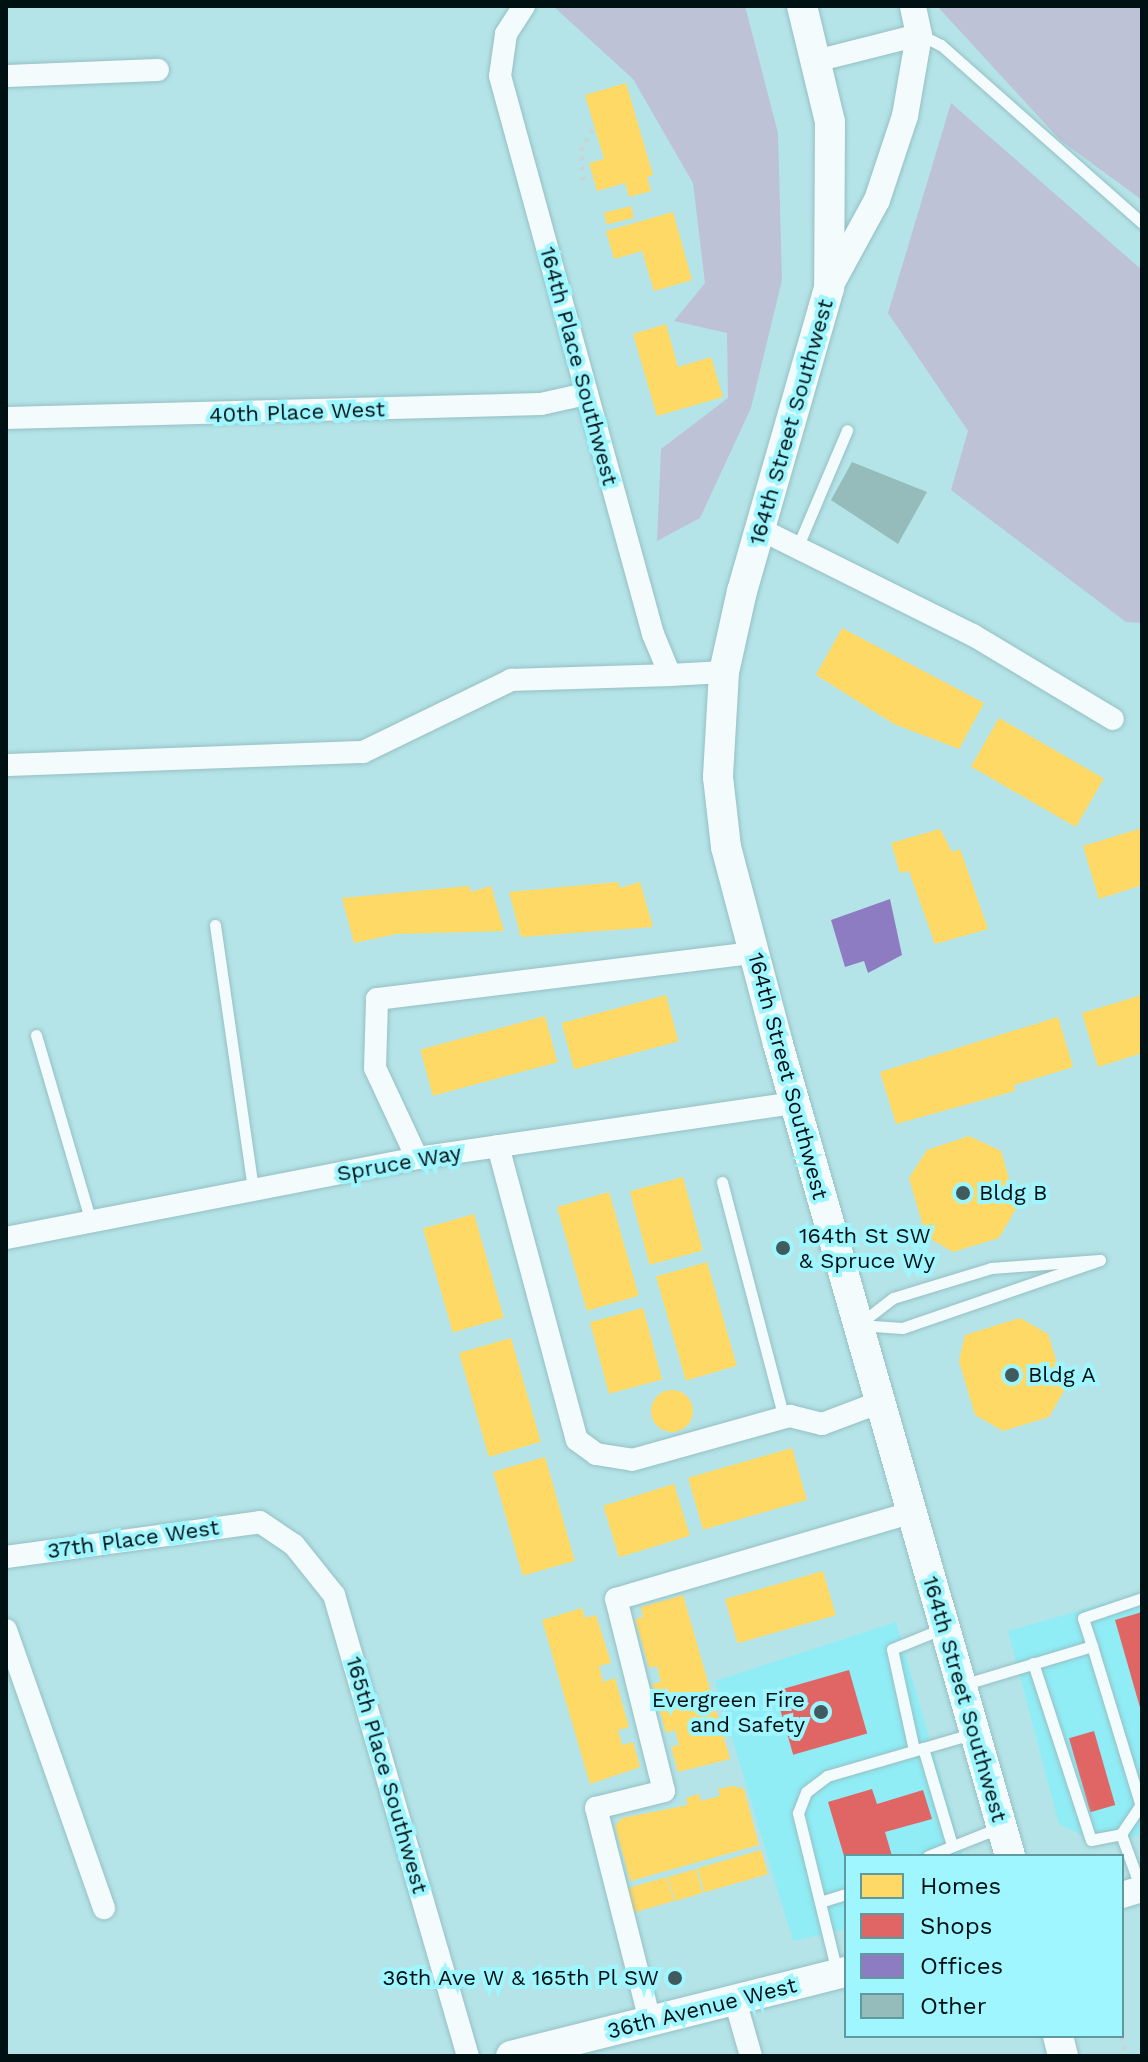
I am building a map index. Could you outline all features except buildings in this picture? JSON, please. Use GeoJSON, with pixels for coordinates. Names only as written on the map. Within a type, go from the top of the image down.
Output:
{"type":"FeatureCollection","features":[{"type":"Feature","properties":{"kind":"main road","name":"164th Street Southwest"},"geometry":{"type":"LineString","coordinates":[[802,6],[820,60],[834,175],[829,288],[760,529],[724,672],[718,777],[726,847],[794,1103],[1009,1854]]}},
{"type":"Feature","properties":{"kind":"main road","name":"36th Avenue West"},"geometry":{"type":"LineString","coordinates":[[511,2056],[842,1973]]}},
{"type":"Feature","properties":{"kind":"street","name":"164th Place Southwest"},"geometry":{"type":"LineString","coordinates":[[524,6],[506,34],[500,76],[586,394],[670,675]]}},
{"type":"Feature","properties":{"kind":"street"},"geometry":{"type":"LineString","coordinates":[[829,288],[877,200],[916,75],[919,35],[913,6]]}},
{"type":"Feature","properties":{"kind":"street"},"geometry":{"type":"LineString","coordinates":[[820,60],[919,35]]}},
{"type":"Feature","properties":{"kind":"street"},"geometry":{"type":"LineString","coordinates":[[6,76],[158,70]]}},
{"type":"Feature","properties":{"kind":"street","name":"40th Place West"},"geometry":{"type":"LineString","coordinates":[[6,418],[541,404],[586,394]]}},
{"type":"Feature","properties":{"kind":"street"},"geometry":{"type":"LineString","coordinates":[[760,529],[973,635],[1113,719]]}},
{"type":"Feature","properties":{"kind":"street"},"geometry":{"type":"LineString","coordinates":[[6,765],[363,752],[511,680],[724,672]]}},
{"type":"Feature","properties":{"kind":"street"},"geometry":{"type":"LineString","coordinates":[[417,1158],[375,1068],[377,999],[754,953]]}},
{"type":"Feature","properties":{"kind":"street","name":"Spruce Way"},"geometry":{"type":"LineString","coordinates":[[6,1238],[417,1158],[794,1103]]}},
{"type":"Feature","properties":{"kind":"street"},"geometry":{"type":"LineString","coordinates":[[498,1146],[577,1440],[596,1454],[632,1460],[784,1418],[822,1424],[878,1403]]}},
{"type":"Feature","properties":{"kind":"street"},"geometry":{"type":"LineString","coordinates":[[650,2021],[596,1808],[664,1791],[616,1599],[910,1513]]}},
{"type":"Feature","properties":{"kind":"street","name":"37th Place West"},"geometry":{"type":"LineString","coordinates":[[6,1557],[260,1522]]}},
{"type":"Feature","properties":{"kind":"street","name":"165th Place Southwest"},"geometry":{"type":"LineString","coordinates":[[260,1522],[294,1545],[334,1595],[468,2056]]}},
{"type":"Feature","properties":{"kind":"street"},"geometry":{"type":"LineString","coordinates":[[6,1630],[104,1908]]}},
{"type":"Feature","properties":{"kind":"street"},"geometry":{"type":"LineString","coordinates":[[735,2000],[751,2056]]}},
{"type":"Feature","properties":{"kind":"lane"},"geometry":{"type":"LineString","coordinates":[[919,35],[941,45],[1142,223]]}},
{"type":"Feature","properties":{"kind":"lane"},"geometry":{"type":"LineString","coordinates":[[797,548],[847,430]]}},
{"type":"Feature","properties":{"kind":"lane"},"geometry":{"type":"LineString","coordinates":[[215,925],[253,1190]]}},
{"type":"Feature","properties":{"kind":"lane"},"geometry":{"type":"LineString","coordinates":[[36,1035],[92,1222]]}},
{"type":"Feature","properties":{"kind":"lane"},"geometry":{"type":"LineString","coordinates":[[722,1182],[784,1418]]}},
{"type":"Feature","properties":{"kind":"lane"},"geometry":{"type":"LineString","coordinates":[[1100,1260],[902,1328],[858,1325],[893,1298],[991,1268],[1100,1260]]}},
{"type":"Feature","properties":{"kind":"lane"},"geometry":{"type":"LineString","coordinates":[[1033,1663],[1091,1840],[1121,1834],[1141,1803],[1083,1618],[1142,1598]]}},
{"type":"Feature","properties":{"kind":"lane"},"geometry":{"type":"LineString","coordinates":[[944,1627],[892,1649],[919,1749],[951,1842]]}},
{"type":"Feature","properties":{"kind":"lane"},"geometry":{"type":"LineString","coordinates":[[961,1685],[1092,1646]]}},
{"type":"Feature","properties":{"kind":"lane"},"geometry":{"type":"LineString","coordinates":[[842,1973],[798,1813],[806,1792],[827,1776],[976,1733]]}},
{"type":"Feature","properties":{"kind":"lane"},"geometry":{"type":"LineString","coordinates":[[931,1854],[951,1842],[1001,1826]]}},
{"type":"Feature","properties":{"kind":"lane"},"geometry":{"type":"LineString","coordinates":[[1121,1834],[1135,1891]]}},
{"type":"Feature","properties":{"kind":"lane"},"geometry":{"type":"LineString","coordinates":[[820,1902],[844,1895]]}},
{"type":"Feature","properties":{"kind":"path"},"geometry":{"type":"LineString","coordinates":[[583,180],[581,150],[594,127]]}},
{"type":"Feature","properties":{"kind":"shaded area"},"geometry":{"type":"Polygon","coordinates":[[[553,6],[745,6],[778,133],[782,280],[751,408],[700,518],[657,541],[661,449],[728,398],[727,333],[674,321],[705,283],[693,183],[633,79],[553,6]]]}},
{"type":"Feature","properties":{"kind":"shaded area"},"geometry":{"type":"Polygon","coordinates":[[[937,6],[1142,6],[1142,200],[1060,140],[937,6]]]}},
{"type":"Feature","properties":{"kind":"shaded area"},"geometry":{"type":"Polygon","coordinates":[[[951,103],[1142,270],[1142,623],[1126,622],[951,490],[968,431],[888,313],[951,103]]]}},
{"type":"Feature","properties":{"kind":"shaded area"},"geometry":{"type":"Polygon","coordinates":[[[1142,1593],[1142,1834],[1103,1845],[1059,1824],[1008,1631],[1142,1593]]]}},
{"type":"Feature","properties":{"kind":"shaded area"},"geometry":{"type":"Polygon","coordinates":[[[896,1622],[962,1854],[844,1854],[844,1929],[793,1941],[715,1681],[896,1622]]]}},
{"type":"Feature","properties":{"kind":"place","name":"Bldg B"},"geometry":{"type":"Point","coordinates":[963,1193]}},
{"type":"Feature","properties":{"kind":"place","name":"164th St SW & Spruce Wy"},"geometry":{"type":"Point","coordinates":[783,1248]}},
{"type":"Feature","properties":{"kind":"place","name":"Bldg A"},"geometry":{"type":"Point","coordinates":[1012,1375]}},
{"type":"Feature","properties":{"kind":"place","name":"Evergreen Fire and Safety"},"geometry":{"type":"Point","coordinates":[821,1712]}},
{"type":"Feature","properties":{"kind":"place","name":"36th Ave W & 165th Pl SW"},"geometry":{"type":"Point","coordinates":[675,1978]}}]}
